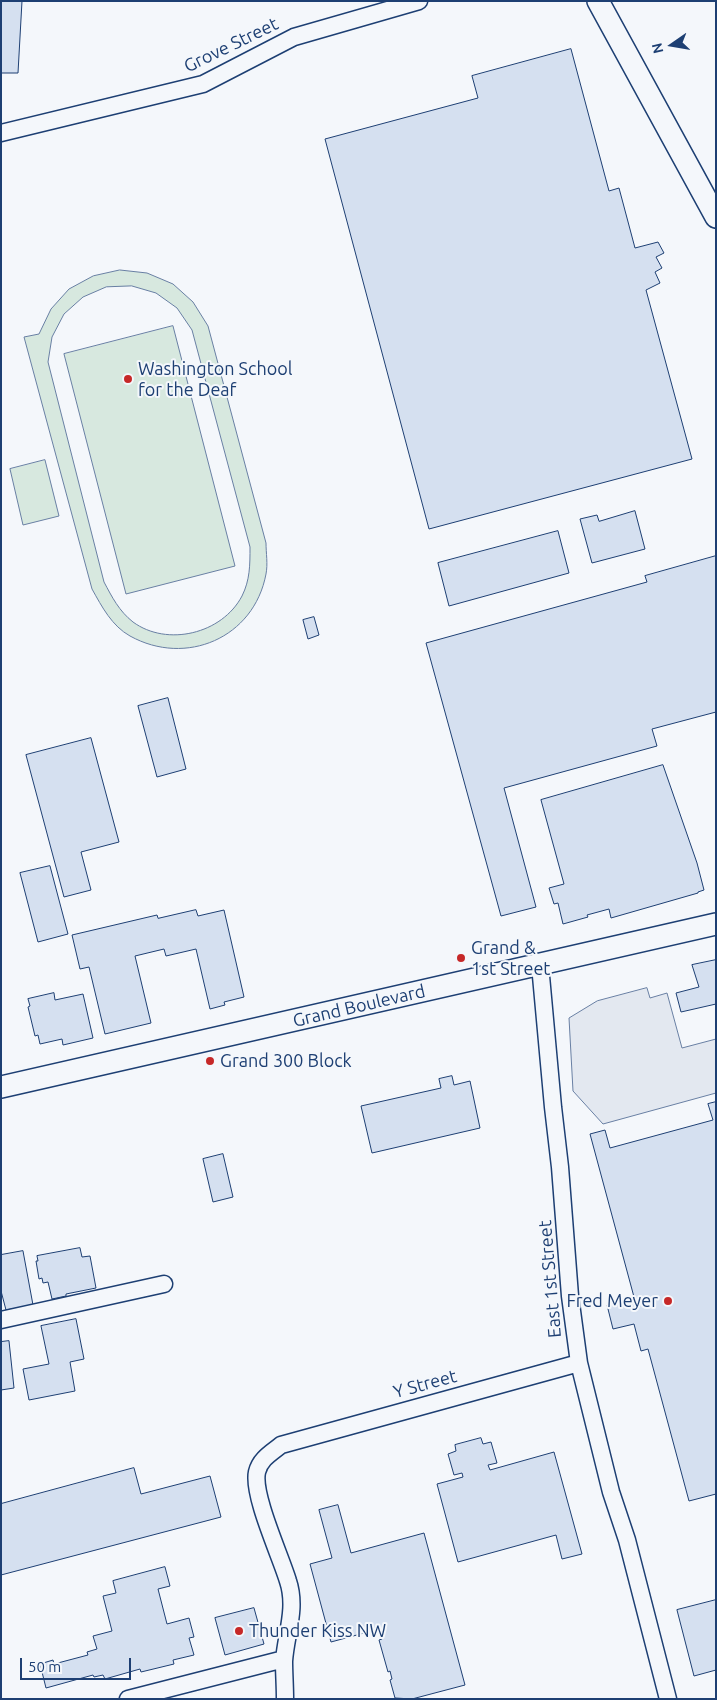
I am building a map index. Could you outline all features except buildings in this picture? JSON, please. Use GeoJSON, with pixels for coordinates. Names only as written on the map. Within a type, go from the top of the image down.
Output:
{"type":"FeatureCollection","features":[{"type":"Feature","properties":{"kind":"main road"},"geometry":{"type":"LineString","coordinates":[[598,1],[716,217]]}},
{"type":"Feature","properties":{"kind":"main road","name":"Grand Boulevard"},"geometry":{"type":"LineString","coordinates":[[1,1087],[716,924]]}},
{"type":"Feature","properties":{"kind":"street","name":"Grove Street"},"geometry":{"type":"LineString","coordinates":[[1,133],[203,84],[294,36],[419,1]]}},
{"type":"Feature","properties":{"kind":"street","name":"East 1st Street"},"geometry":{"type":"LineString","coordinates":[[540,965],[552,1106],[560,1167],[570,1296],[579,1363],[611,1492],[627,1540],[668,1699]]}},
{"type":"Feature","properties":{"kind":"street"},"geometry":{"type":"LineString","coordinates":[[1,1320],[164,1284]]}},
{"type":"Feature","properties":{"kind":"street","name":"Y Street"},"geometry":{"type":"LineString","coordinates":[[284,1659],[292,1615],[289,1584],[260,1502],[257,1473],[262,1459],[281,1445],[579,1363]]}},
{"type":"Feature","properties":{"kind":"street"},"geometry":{"type":"LineString","coordinates":[[128,1699],[284,1659],[285,1699]]}},
{"type":"Feature","properties":{"kind":"shaded area"},"geometry":{"type":"Polygon","coordinates":[[[120,270],[147,273],[173,284],[193,302],[208,326],[266,543],[267,566],[259,596],[248,615],[232,630],[214,641],[194,647],[173,648],[151,645],[130,636],[118,627],[92,589],[24,337],[39,334],[51,309],[69,289],[93,276],[120,270]],[[132,286],[106,287],[83,297],[64,314],[52,337],[48,362],[104,582],[120,608],[133,622],[147,630],[177,635],[193,633],[208,628],[233,609],[242,596],[247,584],[250,566],[250,547],[192,330],[177,308],[156,293],[132,286]]]}},
{"type":"Feature","properties":{"kind":"shaded area"},"geometry":{"type":"Polygon","coordinates":[[[173,326],[235,566],[126,594],[64,354],[173,326]]]}},
{"type":"Feature","properties":{"kind":"shaded area"},"geometry":{"type":"Polygon","coordinates":[[[45,460],[59,516],[23,525],[10,469],[45,460]]]}},
{"type":"Feature","properties":{"kind":"shaded area"},"geometry":{"type":"Polygon","coordinates":[[[647,988],[650,998],[667,993],[682,1048],[716,1039],[716,1093],[603,1124],[573,1091],[569,1018],[597,1001],[647,988]]]}},
{"type":"Feature","properties":{"kind":"place","name":"Washington School for the Deaf"},"geometry":{"type":"Point","coordinates":[128,379]}},
{"type":"Feature","properties":{"kind":"place","name":"Grand & 1st Street"},"geometry":{"type":"Point","coordinates":[461,958]}},
{"type":"Feature","properties":{"kind":"place","name":"Grand 300 Block"},"geometry":{"type":"Point","coordinates":[210,1061]}},
{"type":"Feature","properties":{"kind":"place","name":"Fred Meyer"},"geometry":{"type":"Point","coordinates":[668,1301]}},
{"type":"Feature","properties":{"kind":"place","name":"Thunder Kiss NW"},"geometry":{"type":"Point","coordinates":[239,1631]}}]}
